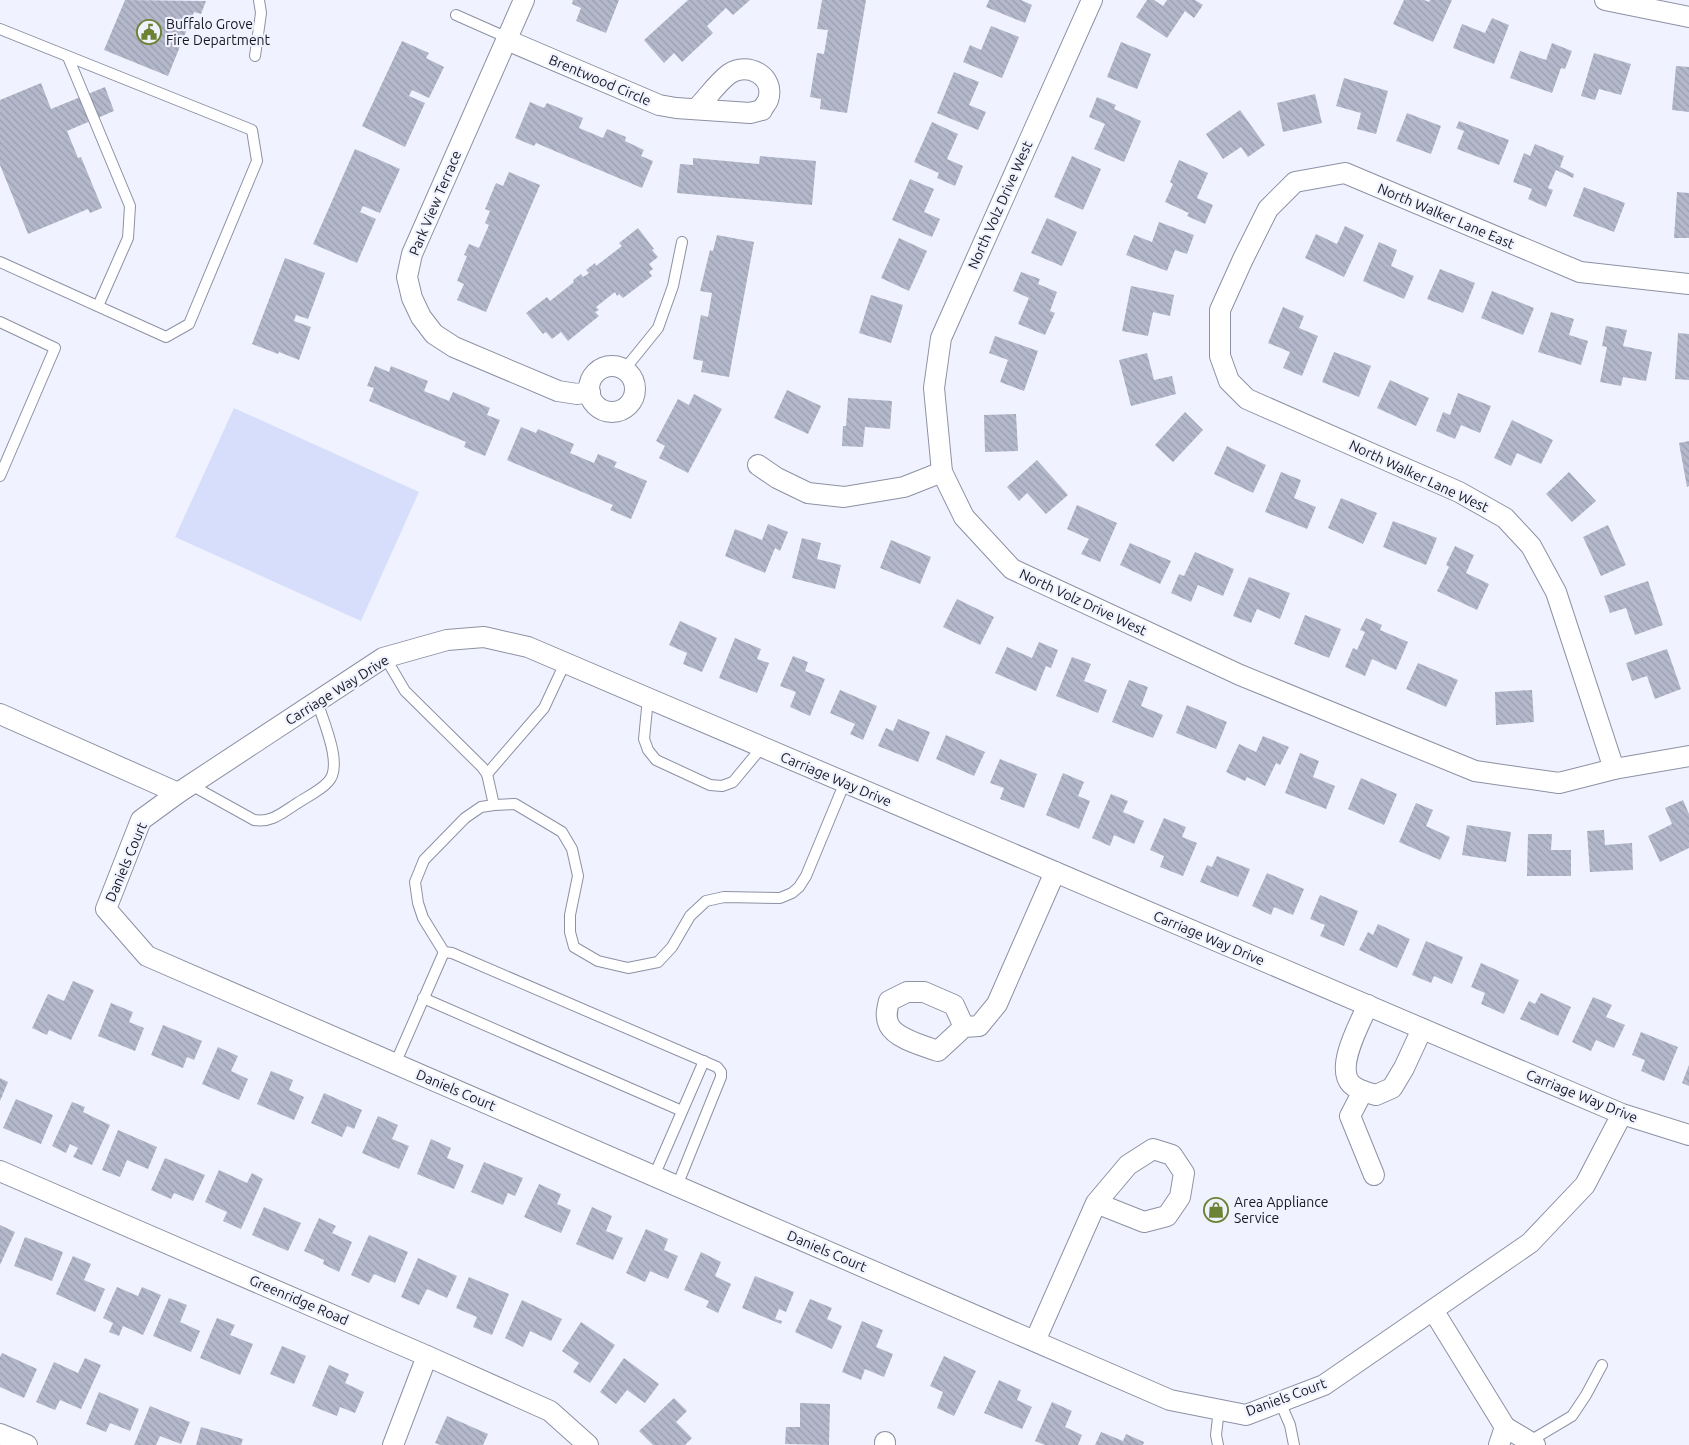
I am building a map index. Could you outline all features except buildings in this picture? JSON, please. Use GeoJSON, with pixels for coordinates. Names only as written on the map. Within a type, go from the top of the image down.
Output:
{"type":"FeatureCollection","features":[{"type":"Feature","properties":{"kind":"street","name":"Park View Terrace"},"geometry":{"type":"LineString","coordinates":[[524,0],[412,254],[407,277],[412,298],[421,317],[434,334],[454,347],[558,391],[577,394],[590,392]]}},
{"type":"Feature","properties":{"kind":"street","name":"North Volz Drive West"},"geometry":{"type":"LineString","coordinates":[[1092,0],[941,338],[934,388],[942,472],[964,518],[1012,569],[1240,675],[1475,770],[1559,783],[1614,769],[1689,756]]}},
{"type":"Feature","properties":{"kind":"street"},"geometry":{"type":"LineString","coordinates":[[1606,0],[1689,17]]}},
{"type":"Feature","properties":{"kind":"street","name":"Brentwood Circle"},"geometry":{"type":"LineString","coordinates":[[507,39],[659,105],[676,108],[696,108]]}},
{"type":"Feature","properties":{"kind":"street","name":"North Walker Lane East"},"geometry":{"type":"LineString","coordinates":[[1243,259],[1268,209],[1294,182],[1345,173],[1580,272],[1689,284]]}},
{"type":"Feature","properties":{"kind":"street","name":"North Walker Lane West"},"geometry":{"type":"LineString","coordinates":[[1243,259],[1220,310],[1220,356],[1229,381],[1247,399],[1459,492],[1505,518],[1531,546],[1556,592],[1614,769]]}},
{"type":"Feature","properties":{"kind":"street"},"geometry":{"type":"LineString","coordinates":[[606,367],[617,367],[624,370],[630,374],[634,382],[635,393],[631,402],[623,409],[614,412],[604,410],[594,403],[590,392],[592,379],[597,372],[606,367]]}},
{"type":"Feature","properties":{"kind":"street"},"geometry":{"type":"LineString","coordinates":[[758,465],[777,478],[808,492],[844,497],[904,487],[942,472]]}},
{"type":"Feature","properties":{"kind":"street","name":"Carriage Way Drive"},"geometry":{"type":"LineString","coordinates":[[184,789],[385,657],[447,640],[484,637],[528,647],[1622,1114],[1689,1135]]}},
{"type":"Feature","properties":{"kind":"street"},"geometry":{"type":"LineString","coordinates":[[0,714],[184,789]]}},
{"type":"Feature","properties":{"kind":"street","name":"Daniels Court"},"geometry":{"type":"LineString","coordinates":[[184,789],[141,820],[106,909],[147,956],[1170,1400],[1246,1414],[1324,1385],[1530,1243],[1585,1185],[1622,1114]]}},
{"type":"Feature","properties":{"kind":"street"},"geometry":{"type":"LineString","coordinates":[[964,1028],[979,1026],[997,1004],[1055,872]]}},
{"type":"Feature","properties":{"kind":"street"},"geometry":{"type":"LineString","coordinates":[[1368,1005],[1347,1054],[1346,1066],[1346,1074],[1351,1084],[1364,1091],[1376,1095],[1392,1088],[1404,1068],[1422,1028]]}},
{"type":"Feature","properties":{"kind":"street"},"geometry":{"type":"LineString","coordinates":[[1364,1091],[1350,1116],[1374,1175]]}},
{"type":"Feature","properties":{"kind":"street","name":"Greenridge Road"},"geometry":{"type":"LineString","coordinates":[[0,1171],[428,1356],[550,1411],[588,1445]]}},
{"type":"Feature","properties":{"kind":"street"},"geometry":{"type":"LineString","coordinates":[[1035,1341],[1096,1203]]}},
{"type":"Feature","properties":{"kind":"street"},"geometry":{"type":"LineString","coordinates":[[1433,1310],[1502,1436],[1532,1443]]}},
{"type":"Feature","properties":{"kind":"street"},"geometry":{"type":"LineString","coordinates":[[393,1445],[428,1356]]}},
{"type":"Feature","properties":{"kind":"street"},"geometry":{"type":"LineString","coordinates":[[0,1434],[27,1445]]}},
{"type":"Feature","properties":{"kind":"lane"},"geometry":{"type":"LineString","coordinates":[[255,56],[261,13],[259,0]]}},
{"type":"Feature","properties":{"kind":"lane"},"geometry":{"type":"LineString","coordinates":[[456,15],[507,39]]}},
{"type":"Feature","properties":{"kind":"lane"},"geometry":{"type":"LineString","coordinates":[[0,29],[252,130],[257,161],[188,324],[166,337],[0,262]]}},
{"type":"Feature","properties":{"kind":"lane"},"geometry":{"type":"LineString","coordinates":[[68,56],[130,206],[128,238],[98,306]]}},
{"type":"Feature","properties":{"kind":"lane"},"geometry":{"type":"LineString","coordinates":[[624,370],[658,328],[673,286],[682,242]]}},
{"type":"Feature","properties":{"kind":"lane"},"geometry":{"type":"LineString","coordinates":[[0,322],[55,348],[0,476]]}},
{"type":"Feature","properties":{"kind":"lane"},"geometry":{"type":"LineString","coordinates":[[385,657],[405,690],[487,774],[494,805]]}},
{"type":"Feature","properties":{"kind":"lane"},"geometry":{"type":"LineString","coordinates":[[487,774],[544,708],[565,663]]}},
{"type":"Feature","properties":{"kind":"lane"},"geometry":{"type":"LineString","coordinates":[[648,698],[644,739],[648,750],[656,760],[710,785],[722,786],[732,782],[762,747]]}},
{"type":"Feature","properties":{"kind":"lane"},"geometry":{"type":"LineString","coordinates":[[184,789],[254,820],[273,819],[328,782],[334,773],[334,760],[317,701]]}},
{"type":"Feature","properties":{"kind":"lane"},"geometry":{"type":"LineString","coordinates":[[444,952],[423,918],[418,903],[415,882],[424,860],[465,818],[481,807],[515,804],[562,832],[572,849],[578,876],[570,915],[570,932],[574,947],[598,961],[628,968],[658,962],[672,947],[690,916],[706,901],[724,897],[780,898],[792,893],[799,887],[806,876],[845,782]]}},
{"type":"Feature","properties":{"kind":"lane"},"geometry":{"type":"LineString","coordinates":[[395,1064],[444,952]]}},
{"type":"Feature","properties":{"kind":"lane"},"geometry":{"type":"LineString","coordinates":[[444,952],[452,953],[717,1067],[721,1072],[721,1076],[676,1186]]}},
{"type":"Feature","properties":{"kind":"lane"},"geometry":{"type":"LineString","coordinates":[[424,998],[682,1111]]}},
{"type":"Feature","properties":{"kind":"lane"},"geometry":{"type":"LineString","coordinates":[[654,1176],[704,1061]]}},
{"type":"Feature","properties":{"kind":"lane"},"geometry":{"type":"LineString","coordinates":[[1532,1443],[1572,1416],[1602,1365]]}},
{"type":"Feature","properties":{"kind":"lane"},"geometry":{"type":"LineString","coordinates":[[1280,1402],[1290,1425],[1294,1445]]}},
{"type":"Feature","properties":{"kind":"lane"},"geometry":{"type":"LineString","coordinates":[[1218,1445],[1216,1434],[1219,1409]]}},
{"type":"Feature","properties":{"kind":"shaded area"},"geometry":{"type":"Polygon","coordinates":[[[234,408],[419,492],[361,621],[175,537],[234,408]]]}},
{"type":"Feature","properties":{"kind":"place","name":"Buffalo Grove Fire Department"},"geometry":{"type":"Point","coordinates":[149,32]}},
{"type":"Feature","properties":{"kind":"place","name":"Area Appliance Service"},"geometry":{"type":"Point","coordinates":[1216,1210]}}]}
